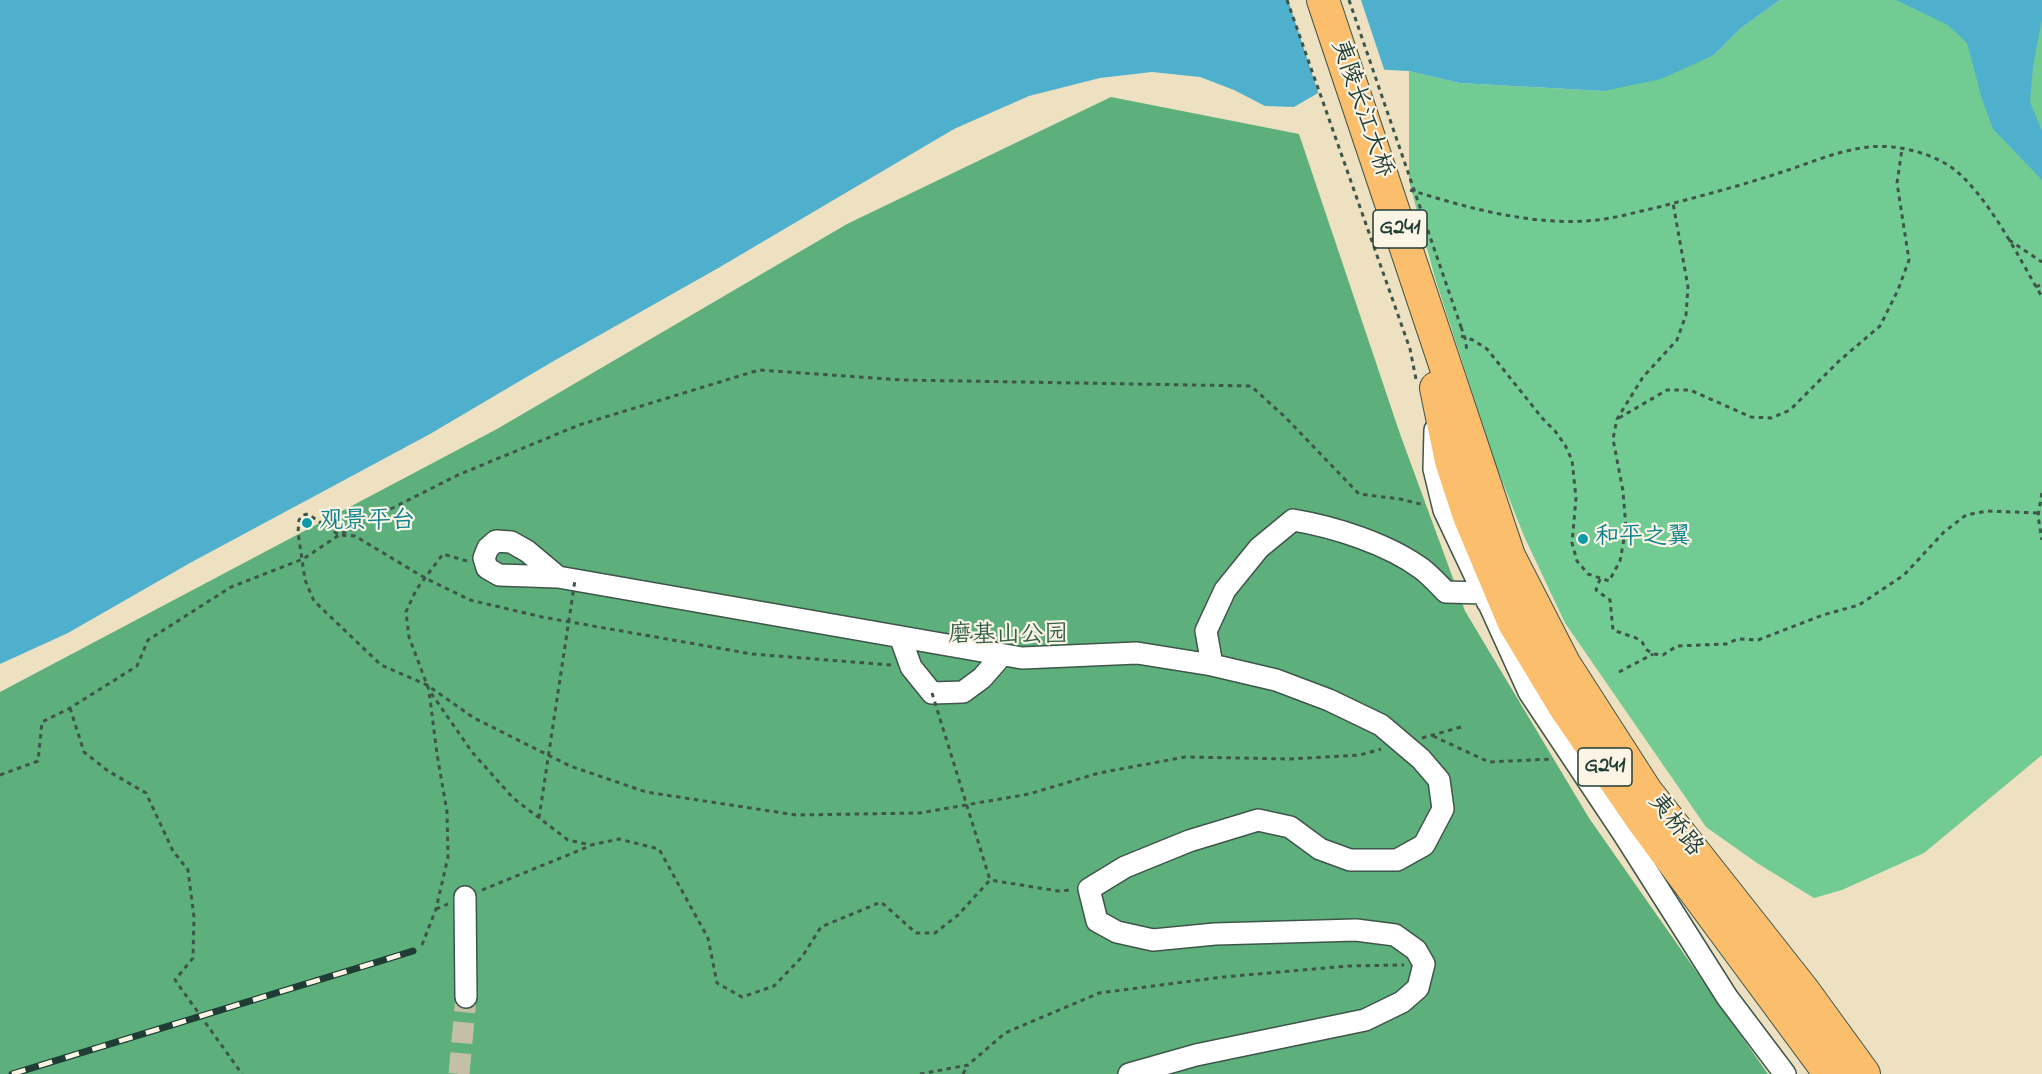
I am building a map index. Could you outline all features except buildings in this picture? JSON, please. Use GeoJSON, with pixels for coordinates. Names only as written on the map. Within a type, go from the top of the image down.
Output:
{"type":"FeatureCollection","features":[{"type":"Feature","properties":{"kind":"highway","name":"夷陵长江大桥"},"geometry":{"type":"LineString","coordinates":[[1309,0],[1380,194],[1436,388],[1464,459]]}},
{"type":"Feature","properties":{"kind":"highway","name":"夷陵长江大桥"},"geometry":{"type":"LineString","coordinates":[[1323,0],[1464,459]]}},
{"type":"Feature","properties":{"kind":"highway","name":"夷桥路"},"geometry":{"type":"LineString","coordinates":[[1464,459],[1470,516],[1514,623],[1564,706],[1640,817],[1830,1074]]}},
{"type":"Feature","properties":{"kind":"highway","name":"夷桥路"},"geometry":{"type":"LineString","coordinates":[[1464,459],[1509,556],[1565,665],[1646,791],[1803,990],[1864,1074]]}},
{"type":"Feature","properties":{"kind":"street"},"geometry":{"type":"LineString","coordinates":[[1436,388],[1434,469],[1444,510],[1529,692],[1727,997],[1785,1074]]}},
{"type":"Feature","properties":{"kind":"street"},"geometry":{"type":"LineString","coordinates":[[1212,665],[1206,631],[1225,590],[1259,548],[1293,520],[1321,525],[1385,548],[1422,569],[1446,592],[1486,598]]}},
{"type":"Feature","properties":{"kind":"street"},"geometry":{"type":"LineString","coordinates":[[567,579],[512,542],[496,541],[488,548],[484,558],[487,568],[499,575],[567,579],[901,639],[1022,658],[1137,653],[1212,665],[1276,680],[1329,700],[1381,725],[1421,759],[1438,780],[1443,809],[1424,844],[1397,860],[1350,860],[1320,849],[1290,827],[1258,820],[1189,841],[1136,863],[1089,889],[1096,921],[1118,932],[1153,940],[1215,934],[1356,930],[1395,935],[1416,950],[1424,964],[1418,988],[1402,1002],[1365,1020],[1196,1055],[1129,1074]]}},
{"type":"Feature","properties":{"kind":"street"},"geometry":{"type":"LineString","coordinates":[[901,639],[911,667],[932,693],[963,692],[982,678],[1002,655]]}},
{"type":"Feature","properties":{"kind":"street"},"geometry":{"type":"LineString","coordinates":[[465,897],[466,997]]}},
{"type":"Feature","properties":{"kind":"path"},"geometry":{"type":"LineString","coordinates":[[1287,0],[1410,349]]}},
{"type":"Feature","properties":{"kind":"path"},"geometry":{"type":"LineString","coordinates":[[1349,0],[1461,327]]}},
{"type":"Feature","properties":{"kind":"path"},"geometry":{"type":"LineString","coordinates":[[1407,194],[1407,189],[1442,200],[1511,215],[1569,221],[1598,220],[1752,182],[1839,153],[1869,147],[1902,149],[1940,161],[1950,166],[1966,180],[1983,200],[2042,297]]}},
{"type":"Feature","properties":{"kind":"path"},"geometry":{"type":"LineString","coordinates":[[1617,419],[1667,390],[1690,390],[1751,417],[1771,418],[1790,410],[1839,361],[1880,326],[1898,290],[1909,260],[1897,183],[1902,149]]}},
{"type":"Feature","properties":{"kind":"path"},"geometry":{"type":"LineString","coordinates":[[1457,335],[1473,339],[1487,349],[1565,445],[1572,460],[1576,498],[1572,543],[1577,561],[1588,574],[1609,582],[1620,561],[1626,528],[1623,491],[1613,439],[1617,419],[1643,377],[1677,340],[1686,315],[1688,286],[1672,203]]}},
{"type":"Feature","properties":{"kind":"path"},"geometry":{"type":"LineString","coordinates":[[2006,238],[2042,262]]}},
{"type":"Feature","properties":{"kind":"path"},"geometry":{"type":"LineString","coordinates":[[2036,287],[2042,284]]}},
{"type":"Feature","properties":{"kind":"path"},"geometry":{"type":"LineString","coordinates":[[0,774],[38,762],[42,722],[70,708],[136,666],[148,640],[231,587],[303,559],[339,535],[458,475],[579,425],[759,370],[903,380],[1251,386],[1286,418],[1359,494],[1400,499],[1444,510]]}},
{"type":"Feature","properties":{"kind":"path"},"geometry":{"type":"LineString","coordinates":[[2042,493],[2039,513],[2042,540]]}},
{"type":"Feature","properties":{"kind":"path"},"geometry":{"type":"LineString","coordinates":[[1600,579],[1596,590],[1610,600],[1613,630],[1636,638],[1653,654],[1663,655],[1677,646],[1726,644],[1738,639],[1758,640],[1823,615],[1858,605],[1904,574],[1944,532],[1966,516],[1987,511],[2039,513]]}},
{"type":"Feature","properties":{"kind":"path"},"geometry":{"type":"LineString","coordinates":[[911,667],[752,654],[542,617],[471,600],[425,578],[355,536],[339,535],[308,514],[303,515],[299,520],[298,532],[305,580],[315,601],[381,665],[427,685],[474,718],[570,766],[646,792],[796,815],[920,813],[1029,794],[1099,773],[1185,757],[1291,759],[1360,755],[1461,727]]}},
{"type":"Feature","properties":{"kind":"path"},"geometry":{"type":"LineString","coordinates":[[487,568],[443,554],[417,590],[406,612],[409,637],[427,685],[472,752],[513,798],[568,840],[591,845]]}},
{"type":"Feature","properties":{"kind":"path"},"geometry":{"type":"LineString","coordinates":[[539,818],[567,579]]}},
{"type":"Feature","properties":{"kind":"path"},"geometry":{"type":"LineString","coordinates":[[1619,672],[1653,654]]}},
{"type":"Feature","properties":{"kind":"path"},"geometry":{"type":"LineString","coordinates":[[422,945],[436,909],[448,857],[447,812],[429,690]]}},
{"type":"Feature","properties":{"kind":"path"},"geometry":{"type":"LineString","coordinates":[[932,693],[990,880]]}},
{"type":"Feature","properties":{"kind":"path"},"geometry":{"type":"LineString","coordinates":[[70,708],[84,752],[108,771],[146,793],[173,851],[188,870],[194,917],[193,958],[175,980],[242,1074]]}},
{"type":"Feature","properties":{"kind":"path"},"geometry":{"type":"LineString","coordinates":[[1432,735],[1489,762],[1573,758]]}},
{"type":"Feature","properties":{"kind":"path"},"geometry":{"type":"LineString","coordinates":[[436,909],[591,845],[619,839],[659,849],[708,938],[717,983],[742,997],[774,986],[802,957],[821,927],[881,902],[916,933],[935,933],[958,915],[990,880]]}},
{"type":"Feature","properties":{"kind":"path"},"geometry":{"type":"LineString","coordinates":[[990,880],[1058,891],[1089,889]]}},
{"type":"Feature","properties":{"kind":"path"},"geometry":{"type":"LineString","coordinates":[[963,1074],[968,1065],[1005,1033],[1099,993],[1223,977],[1348,966],[1424,964]]}},
{"type":"Feature","properties":{"kind":"path"},"geometry":{"type":"LineString","coordinates":[[920,1074],[968,1065]]}},
{"type":"Feature","properties":{"kind":"green space"},"geometry":{"type":"Polygon","coordinates":[[[1780,0],[2042,0],[2042,755],[1924,853],[1842,890],[1814,898],[1757,863],[1706,827],[1565,623],[1524,536],[1497,468],[1435,278],[1409,181],[1409,71],[1459,83],[1604,91],[1714,55],[1741,28],[1780,0]]]}},
{"type":"Feature","properties":{"kind":"green space","name":"磨基山公园"},"geometry":{"type":"Polygon","coordinates":[[[1111,97],[1299,134],[1400,434],[1465,611],[1589,818],[1768,1074],[0,1074],[0,692],[497,429],[847,224],[1111,97]]]}},
{"type":"Feature","properties":{"kind":"water"},"geometry":{"type":"Polygon","coordinates":[[[0,0],[1780,0],[1741,28],[1714,55],[1661,79],[1604,91],[1459,83],[1409,71],[1370,69],[1325,89],[1294,107],[1265,106],[1234,90],[1200,77],[1152,72],[1100,78],[1029,96],[954,129],[430,434],[190,563],[68,633],[0,664],[0,0]]]}},
{"type":"Feature","properties":{"kind":"water"},"geometry":{"type":"Polygon","coordinates":[[[1896,0],[2042,0],[2042,19],[2033,66],[2030,102],[2042,131],[2042,180],[1993,129],[1982,99],[1967,43],[1948,25],[1896,0]]]}},
{"type":"Feature","properties":{"kind":"pier"},"geometry":{"type":"Polygon","coordinates":[[[1288,0],[1361,0],[1385,72],[1370,72],[1319,95],[1288,0]]]}},
{"type":"Feature","properties":{"kind":"tunnel"},"geometry":{"type":"LineString","coordinates":[[459,1074],[466,997]]}},
{"type":"Feature","properties":{"kind":"railway"},"geometry":{"type":"LineString","coordinates":[[12,1074],[413,951]]}},
{"type":"Feature","properties":{"kind":"place","name":"观景平台"},"geometry":{"type":"Point","coordinates":[307,523]}},
{"type":"Feature","properties":{"kind":"place","name":"和平之翼"},"geometry":{"type":"Point","coordinates":[1583,539]}}]}
